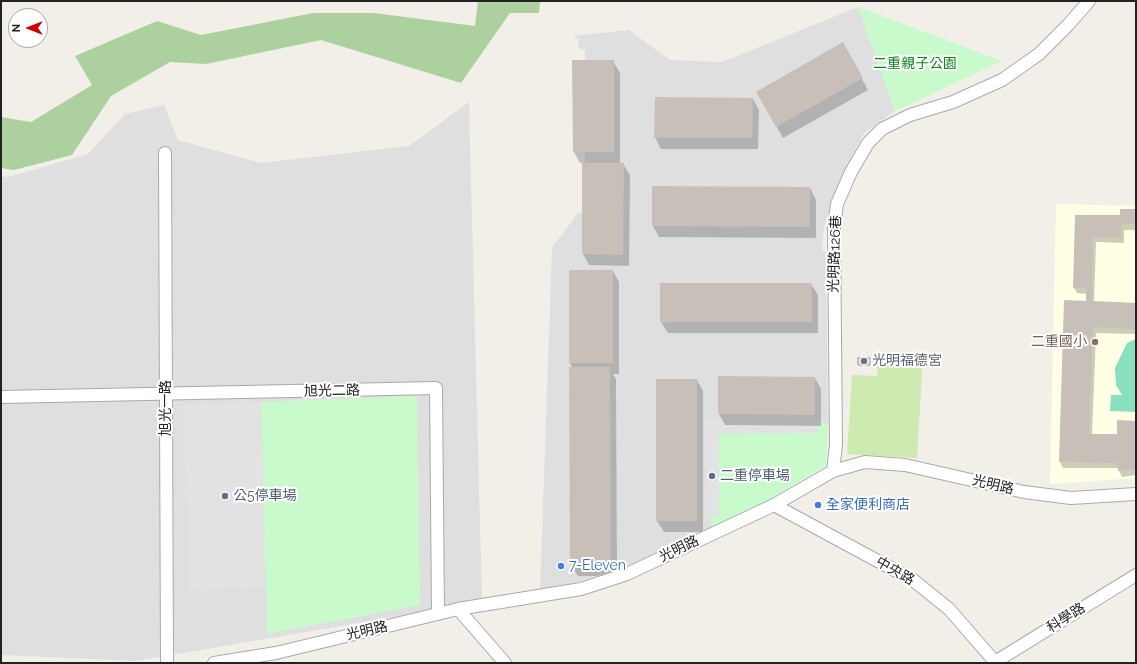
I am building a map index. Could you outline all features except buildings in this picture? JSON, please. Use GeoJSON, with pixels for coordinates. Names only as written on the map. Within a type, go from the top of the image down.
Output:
{"type":"FeatureCollection","features":[{"type":"Feature","properties":{"kind":"street","name":"光明路126巷"},"geometry":{"type":"LineString","coordinates":[[833,471],[836,445],[834,227],[837,204],[851,172],[868,143],[882,129],[910,115],[953,102],[1002,80],[1039,54],[1089,1]]}},
{"type":"Feature","properties":{"kind":"street","name":"旭光一路"},"geometry":{"type":"LineString","coordinates":[[165,153],[167,663]]}},
{"type":"Feature","properties":{"kind":"street","name":"旭光二路"},"geometry":{"type":"LineString","coordinates":[[1,397],[436,388],[438,614]]}},
{"type":"Feature","properties":{"kind":"street","name":"光明路"},"geometry":{"type":"LineString","coordinates":[[214,663],[276,653],[458,610],[580,590],[627,574],[774,505],[833,471],[865,462],[904,465],[1024,492],[1071,498],[1136,494]]}},
{"type":"Feature","properties":{"kind":"street","name":"中央路"},"geometry":{"type":"LineString","coordinates":[[774,505],[914,580],[949,609],[996,662]]}},
{"type":"Feature","properties":{"kind":"street","name":"科學路"},"geometry":{"type":"LineString","coordinates":[[996,662],[1136,574]]}},
{"type":"Feature","properties":{"kind":"street"},"geometry":{"type":"LineString","coordinates":[[458,610],[505,663]]}},
{"type":"Feature","properties":{"kind":"shaded area"},"geometry":{"type":"Polygon","coordinates":[[[858,7],[895,111],[864,133],[845,169],[824,226],[822,251],[826,251],[828,423],[711,426],[711,533],[637,562],[571,584],[540,590],[552,248],[578,213],[585,212],[585,50],[578,48],[579,40],[573,36],[629,30],[670,60],[722,62],[858,7]]]}},
{"type":"Feature","properties":{"kind":"shaded area"},"geometry":{"type":"Polygon","coordinates":[[[469,102],[482,602],[136,661],[1,655],[1,176],[8,177],[88,154],[125,114],[164,105],[178,140],[261,163],[409,146],[469,102]]]}},
{"type":"Feature","properties":{"kind":"shaded area","name":"二重國小"},"geometry":{"type":"Polygon","coordinates":[[[1056,204],[1136,206],[1136,478],[1050,484],[1056,204]]]}},
{"type":"Feature","properties":{"kind":"shaded area","name":"公5停車場"},"geometry":{"type":"Polygon","coordinates":[[[261,402],[266,588],[189,590],[184,404],[261,402]]]}},
{"type":"Feature","properties":{"kind":"shaded area","name":"二重停車場"},"geometry":{"type":"Polygon","coordinates":[[[818,417],[818,433],[719,434],[719,517],[705,518],[704,418],[818,417]]]}},
{"type":"Feature","properties":{"kind":"green space"},"geometry":{"type":"Polygon","coordinates":[[[478,1],[540,1],[539,13],[510,13],[461,83],[321,40],[206,64],[170,62],[111,96],[72,155],[14,170],[1,168],[1,117],[31,122],[92,85],[75,56],[157,21],[201,35],[313,13],[374,13],[475,26],[478,1]]]}},
{"type":"Feature","properties":{"kind":"green space","name":"二重親子公園"},"geometry":{"type":"Polygon","coordinates":[[[858,7],[1002,61],[895,111],[858,7]]]}},
{"type":"Feature","properties":{"kind":"green space"},"geometry":{"type":"Polygon","coordinates":[[[1136,339],[1136,412],[1110,411],[1111,395],[1122,395],[1116,385],[1115,368],[1127,343],[1136,339]]]}},
{"type":"Feature","properties":{"kind":"green space"},"geometry":{"type":"Polygon","coordinates":[[[878,354],[923,357],[917,458],[847,454],[852,375],[877,376],[878,354]]]}},
{"type":"Feature","properties":{"kind":"green space"},"geometry":{"type":"Polygon","coordinates":[[[417,396],[420,605],[267,634],[261,402],[417,396]]]}},
{"type":"Feature","properties":{"kind":"green space"},"geometry":{"type":"Polygon","coordinates":[[[828,423],[826,465],[767,501],[711,528],[711,426],[828,423]]]}},
{"type":"Feature","properties":{"kind":"place","name":"二重國小"},"geometry":{"type":"Point","coordinates":[1095,342]}},
{"type":"Feature","properties":{"kind":"place","name":"光明福德宮"},"geometry":{"type":"Point","coordinates":[864,361]}},
{"type":"Feature","properties":{"kind":"place","name":"二重停車場"},"geometry":{"type":"Point","coordinates":[712,476]}},
{"type":"Feature","properties":{"kind":"place","name":"公5停車場"},"geometry":{"type":"Point","coordinates":[225,496]}},
{"type":"Feature","properties":{"kind":"place","name":"全家便利商店"},"geometry":{"type":"Point","coordinates":[818,505]}},
{"type":"Feature","properties":{"kind":"place","name":"7-Eleven"},"geometry":{"type":"Point","coordinates":[561,566]}}]}
